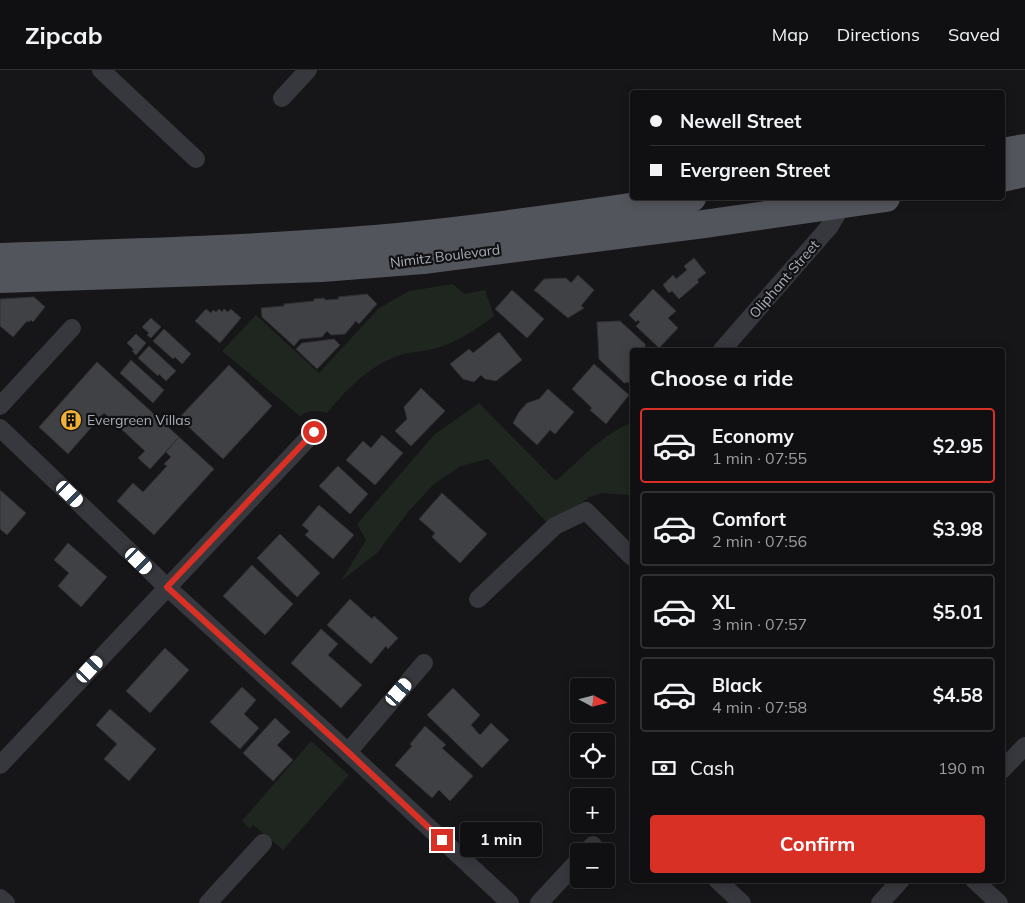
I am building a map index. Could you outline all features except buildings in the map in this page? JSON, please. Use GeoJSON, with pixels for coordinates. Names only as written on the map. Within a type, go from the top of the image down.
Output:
{"type":"FeatureCollection","features":[{"type":"Feature","properties":{"kind":"main road"},"geometry":{"type":"LineString","coordinates":[[1005,151],[1025,148]]}},
{"type":"Feature","properties":{"kind":"main road"},"geometry":{"type":"LineString","coordinates":[[1005,177],[1025,173]]}},
{"type":"Feature","properties":{"kind":"main road","name":"Nimitz Boulevard"},"geometry":{"type":"LineString","coordinates":[[0,257],[242,248],[362,240],[472,229],[678,200]]}},
{"type":"Feature","properties":{"kind":"main road","name":"Nimitz Boulevard"},"geometry":{"type":"LineString","coordinates":[[0,279],[314,269],[423,260],[839,200]]}},
{"type":"Feature","properties":{"kind":"street"},"geometry":{"type":"LineString","coordinates":[[101,70],[196,159]]}},
{"type":"Feature","properties":{"kind":"street"},"geometry":{"type":"LineString","coordinates":[[282,98],[308,70]]}},
{"type":"Feature","properties":{"kind":"street","name":"Oliphant Street"},"geometry":{"type":"LineString","coordinates":[[724,348],[830,226],[839,200]]}},
{"type":"Feature","properties":{"kind":"street"},"geometry":{"type":"LineString","coordinates":[[0,406],[72,328]]}},
{"type":"Feature","properties":{"kind":"street"},"geometry":{"type":"LineString","coordinates":[[0,428],[167,587],[510,903]]}},
{"type":"Feature","properties":{"kind":"street"},"geometry":{"type":"LineString","coordinates":[[0,765],[314,432]]}},
{"type":"Feature","properties":{"kind":"street"},"geometry":{"type":"LineString","coordinates":[[478,599],[555,526],[586,511],[630,555]]}},
{"type":"Feature","properties":{"kind":"street"},"geometry":{"type":"LineString","coordinates":[[348,752],[424,663]]}},
{"type":"Feature","properties":{"kind":"street"},"geometry":{"type":"LineString","coordinates":[[1005,767],[1025,746]]}},
{"type":"Feature","properties":{"kind":"street"},"geometry":{"type":"LineString","coordinates":[[208,903],[263,843]]}},
{"type":"Feature","properties":{"kind":"street"},"geometry":{"type":"LineString","coordinates":[[539,903],[570,870]]}},
{"type":"Feature","properties":{"kind":"street"},"geometry":{"type":"LineString","coordinates":[[720,883],[742,903]]}},
{"type":"Feature","properties":{"kind":"street"},"geometry":{"type":"LineString","coordinates":[[880,903],[898,883]]}},
{"type":"Feature","properties":{"kind":"street"},"geometry":{"type":"LineString","coordinates":[[977,883],[999,903]]}},
{"type":"Feature","properties":{"kind":"street"},"geometry":{"type":"LineString","coordinates":[[0,898],[6,903]]}},
{"type":"Feature","properties":{"kind":"shaded area"},"geometry":{"type":"Polygon","coordinates":[[[453,284],[464,294],[485,290],[494,316],[458,340],[433,349],[400,355],[375,367],[350,388],[327,413],[313,411],[300,416],[222,351],[256,315],[319,373],[378,309],[409,291],[453,284]]]}},
{"type":"Feature","properties":{"kind":"shaded area"},"geometry":{"type":"Polygon","coordinates":[[[479,403],[556,481],[601,440],[630,424],[630,494],[601,493],[590,497],[549,525],[488,459],[461,466],[434,484],[408,512],[377,553],[341,581],[366,540],[357,524],[435,434],[479,403]]]}},
{"type":"Feature","properties":{"kind":"shaded area"},"geometry":{"type":"Polygon","coordinates":[[[311,741],[349,775],[283,850],[253,825],[250,829],[242,821],[311,741]]]}},
{"type":"Feature","properties":{"kind":"place","name":"Evergreen Villas"},"geometry":{"type":"Point","coordinates":[71,420]}},
{"type":"Feature","properties":{"kind":"route"},"geometry":{"type":"LineString","coordinates":[[314,432],[167,587],[442,840]]}}]}
